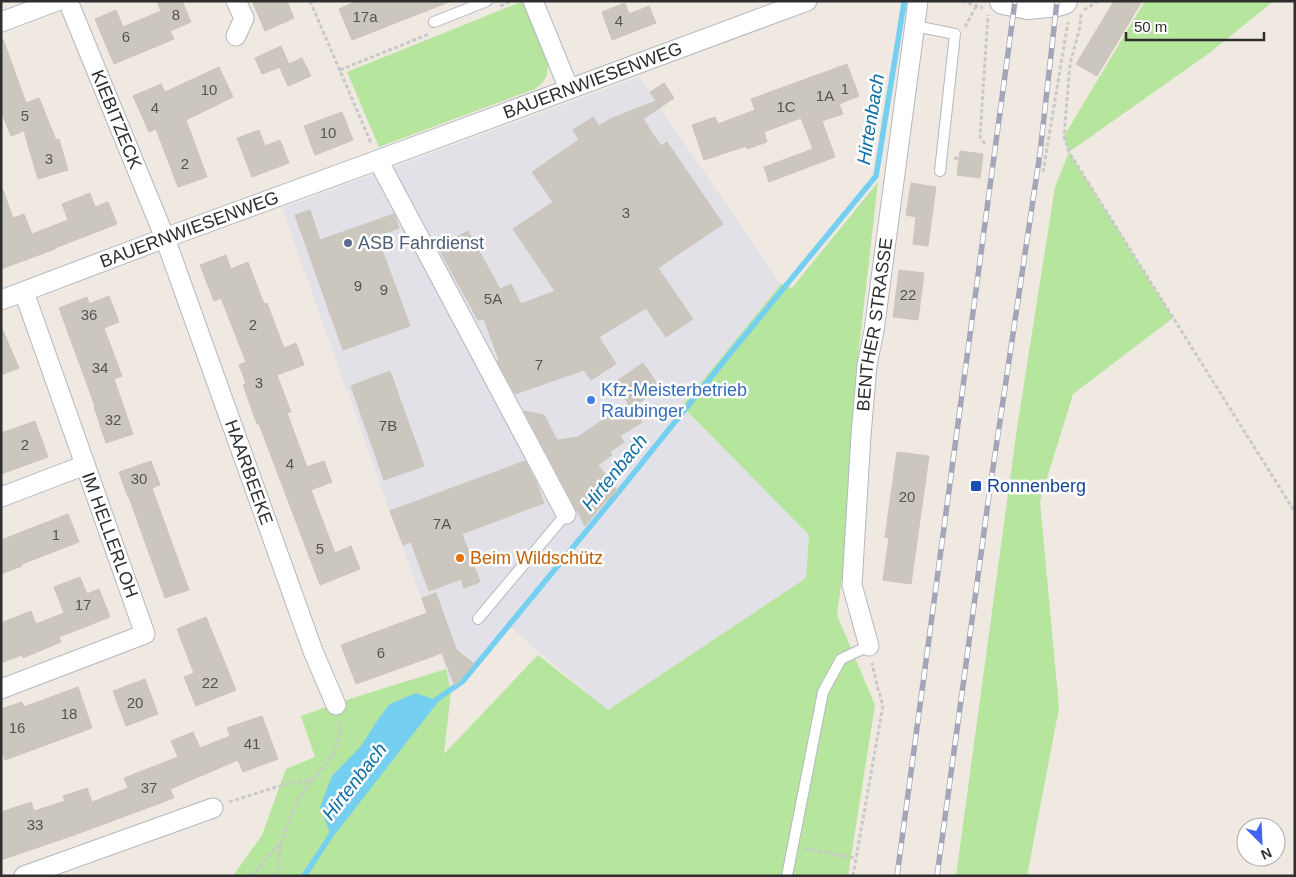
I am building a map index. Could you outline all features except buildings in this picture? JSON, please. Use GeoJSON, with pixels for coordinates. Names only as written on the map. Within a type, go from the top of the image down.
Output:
{"type":"FeatureCollection","features":[{"type":"Feature","properties":{"kind":"street"},"geometry":{"type":"LineString","coordinates":[[1,22],[58,1]]}},
{"type":"Feature","properties":{"kind":"street","name":"KIEBITZECK"},"geometry":{"type":"LineString","coordinates":[[68,1],[165,238]]}},
{"type":"Feature","properties":{"kind":"street"},"geometry":{"type":"LineString","coordinates":[[236,1],[244,18],[236,36]]}},
{"type":"Feature","properties":{"kind":"street"},"geometry":{"type":"LineString","coordinates":[[533,1],[569,89]]}},
{"type":"Feature","properties":{"kind":"street","name":"BAUERNWIESENWEG"},"geometry":{"type":"LineString","coordinates":[[1,300],[807,1]]}},
{"type":"Feature","properties":{"kind":"street","name":"BENTHER STRASSE"},"geometry":{"type":"LineString","coordinates":[[869,646],[852,585],[861,435],[867,364],[874,331],[918,1]]}},
{"type":"Feature","properties":{"kind":"street"},"geometry":{"type":"LineString","coordinates":[[995,5],[1028,6],[1057,3],[1071,10]]}},
{"type":"Feature","properties":{"kind":"street"},"geometry":{"type":"LineString","coordinates":[[378,160],[566,514]]}},
{"type":"Feature","properties":{"kind":"street","name":"HAARBEEKE"},"geometry":{"type":"LineString","coordinates":[[165,238],[313,651],[336,705]]}},
{"type":"Feature","properties":{"kind":"street","name":"IM HELLERLOH"},"geometry":{"type":"LineString","coordinates":[[1,689],[146,634],[24,292]]}},
{"type":"Feature","properties":{"kind":"street"},"geometry":{"type":"LineString","coordinates":[[1,497],[86,465]]}},
{"type":"Feature","properties":{"kind":"street"},"geometry":{"type":"LineString","coordinates":[[24,876],[213,808]]}},
{"type":"Feature","properties":{"kind":"lane"},"geometry":{"type":"LineString","coordinates":[[434,22],[487,1]]}},
{"type":"Feature","properties":{"kind":"lane"},"geometry":{"type":"LineString","coordinates":[[915,26],[954,34],[940,172]]}},
{"type":"Feature","properties":{"kind":"lane"},"geometry":{"type":"LineString","coordinates":[[478,619],[566,514]]}},
{"type":"Feature","properties":{"kind":"lane"},"geometry":{"type":"LineString","coordinates":[[787,876],[823,692],[841,659],[869,646]]}},
{"type":"Feature","properties":{"kind":"path"},"geometry":{"type":"LineString","coordinates":[[310,1],[378,160]]}},
{"type":"Feature","properties":{"kind":"path"},"geometry":{"type":"LineString","coordinates":[[1071,10],[1098,1]]}},
{"type":"Feature","properties":{"kind":"path"},"geometry":{"type":"LineString","coordinates":[[985,144],[980,137],[995,5]]}},
{"type":"Feature","properties":{"kind":"path"},"geometry":{"type":"LineString","coordinates":[[954,34],[963,30],[976,6]]}},
{"type":"Feature","properties":{"kind":"path"},"geometry":{"type":"LineString","coordinates":[[1043,172],[1071,10]]}},
{"type":"Feature","properties":{"kind":"path"},"geometry":{"type":"LineString","coordinates":[[1071,10],[1080,27],[1070,64],[1064,136],[1069,152],[1295,512]]}},
{"type":"Feature","properties":{"kind":"path"},"geometry":{"type":"LineString","coordinates":[[340,70],[430,34]]}},
{"type":"Feature","properties":{"kind":"path"},"geometry":{"type":"LineString","coordinates":[[956,158],[983,161]]}},
{"type":"Feature","properties":{"kind":"path"},"geometry":{"type":"LineString","coordinates":[[853,876],[883,705],[869,646]]}},
{"type":"Feature","properties":{"kind":"path"},"geometry":{"type":"LineString","coordinates":[[277,876],[281,843],[299,800],[312,779],[324,768],[336,748],[340,731],[336,705]]}},
{"type":"Feature","properties":{"kind":"path"},"geometry":{"type":"LineString","coordinates":[[232,801],[276,787],[312,779]]}},
{"type":"Feature","properties":{"kind":"path"},"geometry":{"type":"LineString","coordinates":[[251,876],[281,843]]}},
{"type":"Feature","properties":{"kind":"path"},"geometry":{"type":"LineString","coordinates":[[793,847],[856,858]]}},
{"type":"Feature","properties":{"kind":"shaded area"},"geometry":{"type":"Polygon","coordinates":[[[639,77],[781,284],[682,406],[809,535],[806,578],[608,711],[508,625],[463,681],[451,689],[446,669],[282,208],[639,77]]]}},
{"type":"Feature","properties":{"kind":"green space"},"geometry":{"type":"Polygon","coordinates":[[[523,1],[548,63],[548,72],[542,83],[535,89],[379,147],[347,72],[523,1]]]}},
{"type":"Feature","properties":{"kind":"green space"},"geometry":{"type":"Polygon","coordinates":[[[1145,1],[1274,1],[1208,54],[1069,152],[1064,136],[1145,1]]]}},
{"type":"Feature","properties":{"kind":"green space"},"geometry":{"type":"Polygon","coordinates":[[[1069,152],[1173,318],[1073,394],[1040,501],[1059,708],[1027,876],[956,876],[1017,428],[1055,187],[1069,152]]]}},
{"type":"Feature","properties":{"kind":"green space"},"geometry":{"type":"Polygon","coordinates":[[[878,182],[856,374],[843,570],[837,615],[875,705],[848,876],[233,876],[262,835],[286,769],[315,757],[301,716],[446,669],[451,692],[444,754],[538,655],[608,710],[806,578],[809,535],[682,406],[781,284],[792,288],[878,182]]]}},
{"type":"Feature","properties":{"kind":"water"},"geometry":{"type":"Polygon","coordinates":[[[416,693],[436,700],[331,835],[320,807],[332,776],[361,746],[390,704],[416,693]]]}},
{"type":"Feature","properties":{"kind":"waterway","name":"Hirtenbach"},"geometry":{"type":"LineString","coordinates":[[304,876],[331,835],[436,700],[463,681],[876,176],[904,3]]}},
{"type":"Feature","properties":{"kind":"railway"},"geometry":{"type":"LineString","coordinates":[[897,876],[1015,1]]}},
{"type":"Feature","properties":{"kind":"railway"},"geometry":{"type":"LineString","coordinates":[[937,876],[990,488],[1040,153],[1057,1]]}},
{"type":"Feature","properties":{"kind":"place","name":"ASB Fahrdienst"},"geometry":{"type":"Point","coordinates":[348,243]}},
{"type":"Feature","properties":{"kind":"place","name":"Kfz-Meisterbetrieb Raubinger"},"geometry":{"type":"Point","coordinates":[591,400]}},
{"type":"Feature","properties":{"kind":"place","name":"Ronnenberg"},"geometry":{"type":"Point","coordinates":[976,486]}},
{"type":"Feature","properties":{"kind":"place","name":"Beim Wildschütz"},"geometry":{"type":"Point","coordinates":[460,558]}}]}
